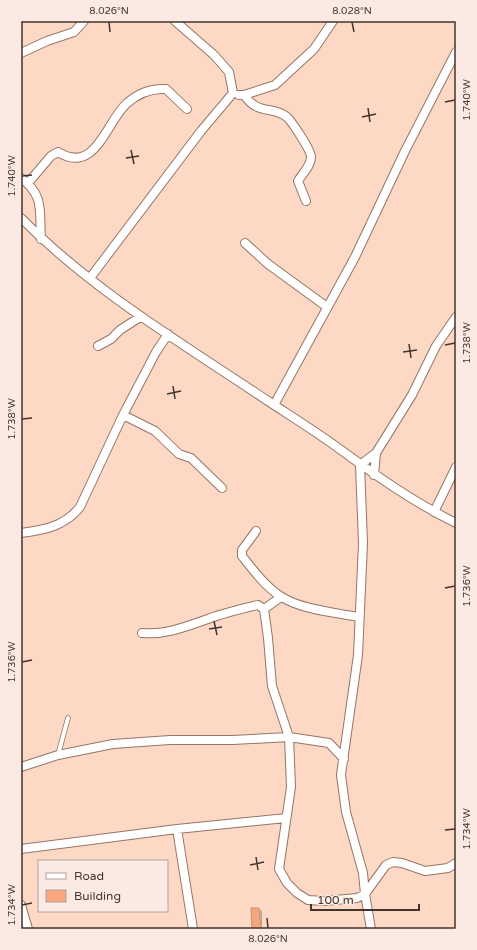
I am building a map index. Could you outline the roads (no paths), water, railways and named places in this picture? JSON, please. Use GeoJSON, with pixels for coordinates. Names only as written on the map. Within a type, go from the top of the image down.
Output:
{"type":"FeatureCollection","features":[{"type":"Feature","properties":{"kind":"street"},"geometry":{"type":"LineString","coordinates":[[21,53],[47,41],[74,32],[84,21]]}},
{"type":"Feature","properties":{"kind":"street"},"geometry":{"type":"LineString","coordinates":[[175,21],[214,55],[229,72],[233,93]]}},
{"type":"Feature","properties":{"kind":"street"},"geometry":{"type":"LineString","coordinates":[[233,93],[244,95],[275,85],[314,48],[333,21]]}},
{"type":"Feature","properties":{"kind":"street"},"geometry":{"type":"LineString","coordinates":[[274,405],[355,257],[399,164],[456,52]]}},
{"type":"Feature","properties":{"kind":"street"},"geometry":{"type":"LineString","coordinates":[[28,183],[51,156],[58,152],[67,158],[80,159],[93,151],[126,104],[140,93],[152,88],[166,89],[186,108]]}},
{"type":"Feature","properties":{"kind":"street"},"geometry":{"type":"LineString","coordinates":[[90,278],[201,131],[233,93]]}},
{"type":"Feature","properties":{"kind":"street"},"geometry":{"type":"LineString","coordinates":[[244,95],[250,104],[260,110],[287,117],[306,144],[310,151],[311,157],[309,165],[298,181],[306,201]]}},
{"type":"Feature","properties":{"kind":"street"},"geometry":{"type":"LineString","coordinates":[[21,178],[38,194],[40,201],[41,238]]}},
{"type":"Feature","properties":{"kind":"street"},"geometry":{"type":"LineString","coordinates":[[21,218],[41,238],[140,317],[274,405],[360,465],[434,512],[456,523]]}},
{"type":"Feature","properties":{"kind":"street"},"geometry":{"type":"LineString","coordinates":[[245,243],[268,264],[327,308]]}},
{"type":"Feature","properties":{"kind":"street"},"geometry":{"type":"LineString","coordinates":[[98,346],[111,339],[120,330],[140,317]]}},
{"type":"Feature","properties":{"kind":"street"},"geometry":{"type":"LineString","coordinates":[[360,465],[376,453],[412,395],[436,346],[456,317]]}},
{"type":"Feature","properties":{"kind":"street"},"geometry":{"type":"LineString","coordinates":[[21,532],[37,531],[71,518],[80,507],[123,415],[168,334]]}},
{"type":"Feature","properties":{"kind":"street"},"geometry":{"type":"LineString","coordinates":[[123,415],[155,432],[179,454],[191,458],[222,488]]}},
{"type":"Feature","properties":{"kind":"street"},"geometry":{"type":"LineString","coordinates":[[374,474],[376,453]]}},
{"type":"Feature","properties":{"kind":"street"},"geometry":{"type":"LineString","coordinates":[[360,465],[363,543],[358,617],[358,655],[341,775],[346,812],[363,873],[371,929]]}},
{"type":"Feature","properties":{"kind":"street"},"geometry":{"type":"LineString","coordinates":[[434,512],[456,467]]}},
{"type":"Feature","properties":{"kind":"street"},"geometry":{"type":"LineString","coordinates":[[256,531],[242,550],[242,556],[270,589],[281,597],[296,604],[358,617]]}},
{"type":"Feature","properties":{"kind":"street"},"geometry":{"type":"LineString","coordinates":[[264,609],[281,597]]}},
{"type":"Feature","properties":{"kind":"street"},"geometry":{"type":"LineString","coordinates":[[142,634],[159,634],[177,630],[237,610],[258,605],[264,609],[272,686],[289,737],[291,787],[279,870],[287,884],[297,893],[308,900],[324,901],[357,898],[365,894],[386,865],[393,862],[402,863],[425,871],[448,868],[456,863]]}},
{"type":"Feature","properties":{"kind":"street"},"geometry":{"type":"LineString","coordinates":[[21,767],[58,755],[113,744],[170,740],[233,740],[289,737],[329,743],[344,759]]}},
{"type":"Feature","properties":{"kind":"street"},"geometry":{"type":"LineString","coordinates":[[21,849],[178,829],[286,818]]}},
{"type":"Feature","properties":{"kind":"street"},"geometry":{"type":"LineString","coordinates":[[178,829],[193,929]]}},
{"type":"Feature","properties":{"kind":"street"},"geometry":{"type":"LineString","coordinates":[[21,905],[28,929]]}},
{"type":"Feature","properties":{"kind":"lane"},"geometry":{"type":"LineString","coordinates":[[58,755],[68,718]]}}]}
